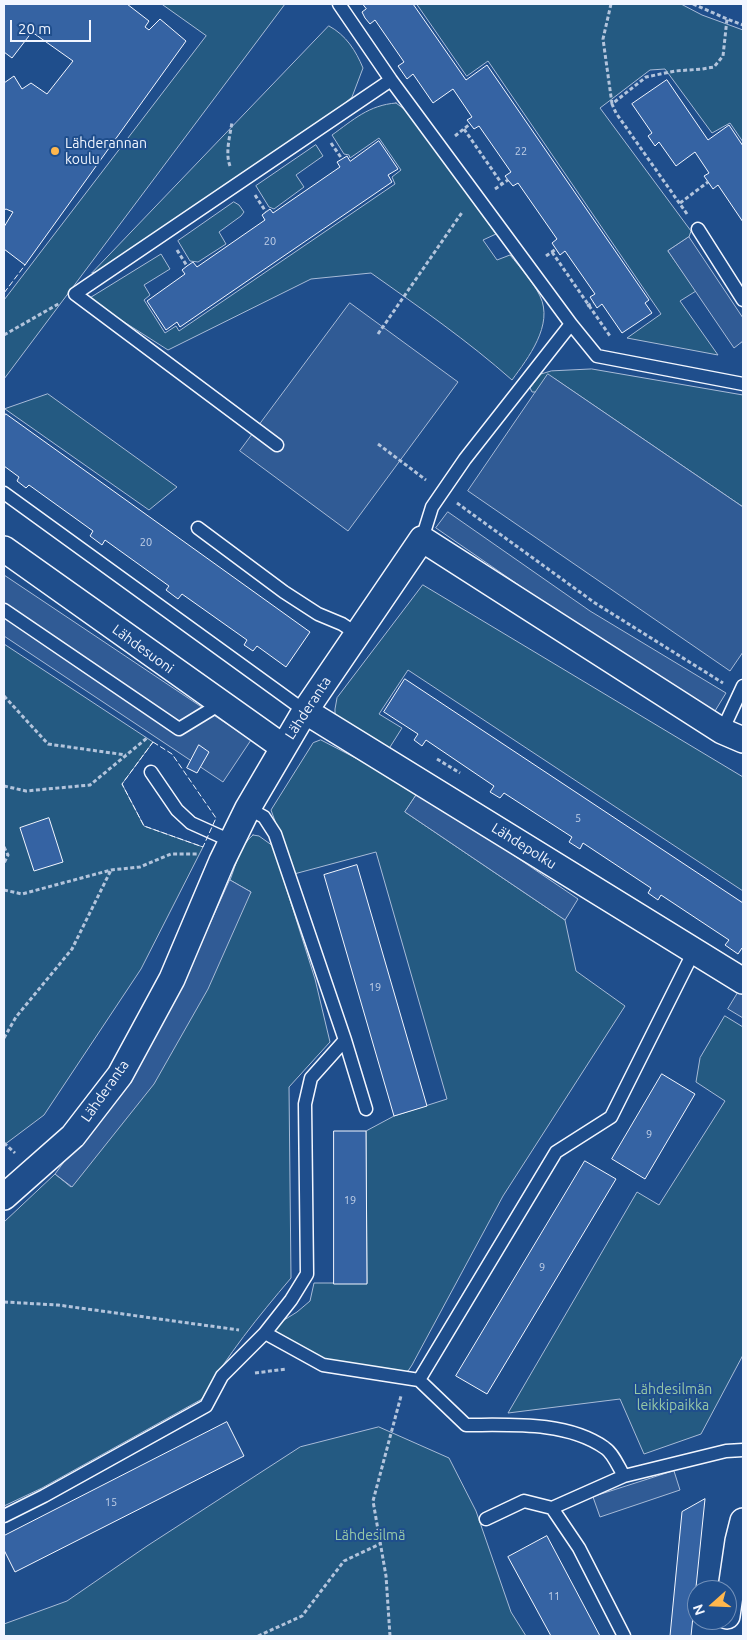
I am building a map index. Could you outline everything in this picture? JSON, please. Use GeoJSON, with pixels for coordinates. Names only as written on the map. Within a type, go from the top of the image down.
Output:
{"type":"FeatureCollection","features":[{"type":"Feature","properties":{"kind":"street","name":"Lähderanta"},"geometry":{"type":"LineString","coordinates":[[4,1197],[73,1136],[120,1075],[172,979],[227,851],[248,808],[305,711],[422,539]]}},
{"type":"Feature","properties":{"kind":"street"},"geometry":{"type":"LineString","coordinates":[[422,539],[732,736]]}},
{"type":"Feature","properties":{"kind":"street","name":"Lähdesuoni"},"geometry":{"type":"LineString","coordinates":[[4,549],[283,747]]}},
{"type":"Feature","properties":{"kind":"street","name":"Lähdepolku"},"geometry":{"type":"LineString","coordinates":[[305,711],[743,981]]}},
{"type":"Feature","properties":{"kind":"street"},"geometry":{"type":"LineString","coordinates":[[732,1580],[743,1521]]}},
{"type":"Feature","properties":{"kind":"lane"},"geometry":{"type":"LineString","coordinates":[[339,4],[391,80],[571,324],[597,356],[743,384]]}},
{"type":"Feature","properties":{"kind":"lane"},"geometry":{"type":"LineString","coordinates":[[277,445],[75,294],[391,80]]}},
{"type":"Feature","properties":{"kind":"lane"},"geometry":{"type":"LineString","coordinates":[[698,229],[743,300]]}},
{"type":"Feature","properties":{"kind":"lane"},"geometry":{"type":"LineString","coordinates":[[422,539],[432,507],[465,459],[571,324]]}},
{"type":"Feature","properties":{"kind":"lane"},"geometry":{"type":"LineString","coordinates":[[4,493],[305,711]]}},
{"type":"Feature","properties":{"kind":"lane"},"geometry":{"type":"LineString","coordinates":[[198,528],[284,592],[318,614],[342,624],[357,634]]}},
{"type":"Feature","properties":{"kind":"lane"},"geometry":{"type":"LineString","coordinates":[[4,610],[179,728],[220,704]]}},
{"type":"Feature","properties":{"kind":"lane"},"geometry":{"type":"LineString","coordinates":[[732,736],[741,690]]}},
{"type":"Feature","properties":{"kind":"lane"},"geometry":{"type":"LineString","coordinates":[[151,772],[177,810],[227,851]]}},
{"type":"Feature","properties":{"kind":"lane"},"geometry":{"type":"LineString","coordinates":[[248,808],[264,817],[276,834],[345,1040],[366,1109]]}},
{"type":"Feature","properties":{"kind":"lane"},"geometry":{"type":"LineString","coordinates":[[419,1380],[556,1152],[611,1117],[694,951]]}},
{"type":"Feature","properties":{"kind":"lane"},"geometry":{"type":"LineString","coordinates":[[4,1516],[44,1496],[206,1406],[222,1376],[265,1333],[291,1300],[307,1274],[305,1104],[311,1078],[345,1040]]}},
{"type":"Feature","properties":{"kind":"lane"},"geometry":{"type":"LineString","coordinates":[[265,1333],[323,1365],[419,1380],[466,1425],[514,1425],[567,1430],[606,1448],[624,1476]]}},
{"type":"Feature","properties":{"kind":"lane"},"geometry":{"type":"LineString","coordinates":[[486,1519],[524,1501],[552,1508],[624,1476],[726,1451],[743,1450]]}},
{"type":"Feature","properties":{"kind":"lane"},"geometry":{"type":"LineString","coordinates":[[552,1508],[579,1548],[624,1636]]}},
{"type":"Feature","properties":{"kind":"path"},"geometry":{"type":"LineString","coordinates":[[611,4],[603,39],[612,104],[616,113],[698,229]]}},
{"type":"Feature","properties":{"kind":"path"},"geometry":{"type":"LineString","coordinates":[[692,4],[726,20],[743,25]]}},
{"type":"Feature","properties":{"kind":"path"},"geometry":{"type":"LineString","coordinates":[[612,104],[646,78],[675,71],[702,70],[714,66],[723,56],[726,20]]}},
{"type":"Feature","properties":{"kind":"path"},"geometry":{"type":"LineString","coordinates":[[232,122],[228,144],[228,162],[239,184]]}},
{"type":"Feature","properties":{"kind":"path"},"geometry":{"type":"LineString","coordinates":[[464,129],[502,184]]}},
{"type":"Feature","properties":{"kind":"path"},"geometry":{"type":"LineString","coordinates":[[680,203],[708,182]]}},
{"type":"Feature","properties":{"kind":"path"},"geometry":{"type":"LineString","coordinates":[[378,334],[475,192]]}},
{"type":"Feature","properties":{"kind":"path"},"geometry":{"type":"LineString","coordinates":[[552,252],[610,336]]}},
{"type":"Feature","properties":{"kind":"path"},"geometry":{"type":"LineString","coordinates":[[4,336],[75,294]]}},
{"type":"Feature","properties":{"kind":"path"},"geometry":{"type":"LineString","coordinates":[[378,444],[595,603],[741,690]]}},
{"type":"Feature","properties":{"kind":"path"},"geometry":{"type":"LineString","coordinates":[[4,696],[48,744],[126,755]]}},
{"type":"Feature","properties":{"kind":"path"},"geometry":{"type":"LineString","coordinates":[[4,786],[26,791],[90,785],[147,738]]}},
{"type":"Feature","properties":{"kind":"path"},"geometry":{"type":"LineString","coordinates":[[4,847],[8,855],[4,863]]}},
{"type":"Feature","properties":{"kind":"path"},"geometry":{"type":"LineString","coordinates":[[4,890],[22,894],[111,870],[140,867],[171,854],[207,854],[227,851]]}},
{"type":"Feature","properties":{"kind":"path"},"geometry":{"type":"LineString","coordinates":[[4,1038],[16,1017],[72,949],[111,870]]}},
{"type":"Feature","properties":{"kind":"path"},"geometry":{"type":"LineString","coordinates":[[4,1143],[21,1158]]}},
{"type":"Feature","properties":{"kind":"path"},"geometry":{"type":"LineString","coordinates":[[4,1302],[58,1305],[265,1333]]}},
{"type":"Feature","properties":{"kind":"path"},"geometry":{"type":"LineString","coordinates":[[222,1376],[323,1365]]}},
{"type":"Feature","properties":{"kind":"path"},"geometry":{"type":"LineString","coordinates":[[390,1636],[386,1576],[373,1502],[406,1378]]}},
{"type":"Feature","properties":{"kind":"path"},"geometry":{"type":"LineString","coordinates":[[258,1636],[302,1616],[344,1561],[380,1544]]}},
{"type":"Feature","properties":{"kind":"green space"},"geometry":{"type":"Polygon","coordinates":[[[162,4],[285,4],[4,379],[4,300],[206,36],[162,4]]]}},
{"type":"Feature","properties":{"kind":"green space"},"geometry":{"type":"Polygon","coordinates":[[[417,4],[681,4],[702,15],[743,30],[743,142],[730,123],[712,133],[665,69],[650,70],[600,108],[691,231],[689,237],[668,251],[696,291],[680,301],[718,355],[627,338],[661,314],[488,61],[467,76],[417,4]]]}},
{"type":"Feature","properties":{"kind":"green space"},"geometry":{"type":"Polygon","coordinates":[[[329,26],[341,34],[350,44],[363,68],[352,97],[335,112],[105,269],[92,273],[329,26]]]}},
{"type":"Feature","properties":{"kind":"green space"},"geometry":{"type":"Polygon","coordinates":[[[396,103],[408,112],[496,234],[483,240],[497,260],[510,255],[540,296],[544,318],[542,330],[532,351],[512,380],[461,338],[371,273],[311,279],[168,350],[88,299],[161,254],[170,269],[144,285],[150,295],[144,300],[165,333],[176,326],[179,331],[395,184],[392,177],[401,170],[379,138],[350,158],[349,155],[344,154],[332,135],[369,110],[386,104],[396,103]]]}},
{"type":"Feature","properties":{"kind":"green space"},"geometry":{"type":"Polygon","coordinates":[[[316,145],[323,156],[296,175],[304,187],[274,209],[269,207],[256,186],[316,145]]]}},
{"type":"Feature","properties":{"kind":"green space"},"geometry":{"type":"Polygon","coordinates":[[[234,202],[244,212],[219,232],[226,244],[198,262],[190,261],[178,241],[234,202]]]}},
{"type":"Feature","properties":{"kind":"green space"},"geometry":{"type":"Polygon","coordinates":[[[592,369],[743,395],[743,507],[555,379],[538,392],[532,392],[530,388],[541,374],[551,371],[592,369]]]}},
{"type":"Feature","properties":{"kind":"green space"},"geometry":{"type":"Polygon","coordinates":[[[48,394],[177,487],[149,510],[5,409],[48,394]]]}},
{"type":"Feature","properties":{"kind":"green space"},"geometry":{"type":"Polygon","coordinates":[[[423,585],[743,777],[743,891],[408,670],[379,714],[402,728],[385,755],[335,721],[337,698],[423,585]]]}},
{"type":"Feature","properties":{"kind":"green space"},"geometry":{"type":"Polygon","coordinates":[[[4,644],[153,742],[122,784],[144,826],[203,847],[141,969],[44,1115],[4,1145],[4,644]]]}},
{"type":"Feature","properties":{"kind":"green space"},"geometry":{"type":"Polygon","coordinates":[[[321,740],[419,791],[405,812],[565,920],[576,971],[625,1006],[503,1196],[412,1365],[408,1371],[401,1373],[325,1361],[275,1335],[276,1325],[310,1301],[314,1283],[367,1283],[366,1131],[394,1116],[447,1099],[376,852],[294,874],[271,810],[313,743],[321,740]]]}},
{"type":"Feature","properties":{"kind":"green space"},"geometry":{"type":"Polygon","coordinates":[[[253,835],[259,836],[273,846],[315,979],[330,1042],[289,1087],[291,1278],[243,1337],[202,1399],[42,1488],[4,1506],[4,1222],[55,1174],[71,1187],[251,892],[230,880],[245,844],[253,835]]]}},
{"type":"Feature","properties":{"kind":"green space","name":"Lähdesilmän leikkipaikka"},"geometry":{"type":"Polygon","coordinates":[[[725,1016],[743,1027],[743,1355],[701,1434],[644,1454],[620,1399],[508,1413],[637,1192],[659,1205],[725,1101],[696,1082],[700,1058],[725,1016]]]}},
{"type":"Feature","properties":{"kind":"green space","name":"Lähdesilmä"},"geometry":{"type":"Polygon","coordinates":[[[379,1427],[449,1458],[476,1511],[511,1612],[526,1636],[4,1636],[4,1624],[67,1601],[147,1546],[300,1447],[379,1427]]]}},
{"type":"Feature","properties":{"kind":"shaded area"},"geometry":{"type":"Polygon","coordinates":[[[689,237],[743,318],[743,341],[734,348],[668,251],[689,237]]]}},
{"type":"Feature","properties":{"kind":"shaded area"},"geometry":{"type":"Polygon","coordinates":[[[350,303],[458,382],[348,531],[240,451],[350,303]]]}},
{"type":"Feature","properties":{"kind":"shaded area"},"geometry":{"type":"Polygon","coordinates":[[[548,374],[743,507],[743,652],[730,671],[468,491],[548,374]]]}},
{"type":"Feature","properties":{"kind":"shaded area"},"geometry":{"type":"Polygon","coordinates":[[[448,512],[590,611],[726,693],[715,711],[581,628],[436,528],[448,512]]]}},
{"type":"Feature","properties":{"kind":"shaded area"},"geometry":{"type":"Polygon","coordinates":[[[4,575],[251,740],[223,782],[4,636],[4,575]]]}},
{"type":"Feature","properties":{"kind":"shaded area"},"geometry":{"type":"Polygon","coordinates":[[[419,791],[578,899],[565,920],[405,812],[419,791]]]}},
{"type":"Feature","properties":{"kind":"shaded area"},"geometry":{"type":"Polygon","coordinates":[[[230,880],[251,892],[208,989],[154,1084],[72,1187],[55,1174],[135,1066],[183,983],[230,880]]]}},
{"type":"Feature","properties":{"kind":"shaded area"},"geometry":{"type":"Polygon","coordinates":[[[739,991],[743,993],[743,1018],[728,1009],[739,991]]]}},
{"type":"Feature","properties":{"kind":"shaded area"},"geometry":{"type":"Polygon","coordinates":[[[674,1471],[680,1490],[600,1517],[593,1497],[674,1471]]]}},
{"type":"Feature","properties":{"kind":"building","name":"Lähderannan koulu"},"geometry":{"type":"Polygon","coordinates":[[[4,4],[127,4],[149,21],[145,27],[149,30],[160,19],[186,41],[25,265],[4,249],[4,227],[13,212],[4,210],[4,83],[14,76],[22,89],[31,83],[47,94],[73,61],[32,32],[12,58],[4,52],[4,4]]]}},
{"type":"Feature","properties":{"kind":"building"},"geometry":{"type":"Polygon","coordinates":[[[363,4],[413,4],[466,80],[487,65],[649,300],[645,303],[652,313],[622,333],[602,304],[597,308],[590,297],[595,294],[565,251],[560,255],[552,243],[557,239],[518,183],[513,186],[505,176],[511,172],[479,126],[474,129],[467,120],[472,117],[453,89],[433,103],[413,74],[407,79],[398,66],[404,62],[375,20],[370,24],[365,18],[362,12],[366,9],[363,4]]]}},
{"type":"Feature","properties":{"kind":"building"},"geometry":{"type":"Polygon","coordinates":[[[667,80],[708,140],[729,125],[743,146],[743,222],[718,185],[713,189],[704,176],[709,173],[695,152],[676,166],[659,142],[655,146],[648,136],[652,133],[632,104],[667,80]]]}},
{"type":"Feature","properties":{"kind":"building"},"geometry":{"type":"Polygon","coordinates":[[[379,141],[398,169],[388,175],[392,182],[180,327],[177,322],[166,330],[147,301],[185,274],[182,270],[187,266],[193,262],[197,267],[265,220],[262,215],[270,209],[273,213],[340,167],[337,162],[347,156],[350,161],[379,141]]]}},
{"type":"Feature","properties":{"kind":"building"},"geometry":{"type":"Polygon","coordinates":[[[6,414],[310,632],[286,667],[257,646],[253,651],[244,645],[247,640],[182,594],[178,599],[166,590],[169,586],[105,540],[102,545],[90,536],[93,531],[29,485],[26,488],[17,481],[19,477],[4,466],[4,417],[6,414]]]}},
{"type":"Feature","properties":{"kind":"building"},"geometry":{"type":"Polygon","coordinates":[[[405,679],[743,903],[743,949],[738,954],[725,945],[729,940],[661,895],[658,900],[648,893],[651,888],[583,843],[580,849],[569,842],[572,837],[504,793],[500,798],[490,792],[494,786],[426,740],[422,746],[414,740],[418,734],[384,712],[405,679]]]}},
{"type":"Feature","properties":{"kind":"building"},"geometry":{"type":"Polygon","coordinates":[[[199,745],[209,752],[197,773],[187,768],[199,745]]]}},
{"type":"Feature","properties":{"kind":"building"},"geometry":{"type":"Polygon","coordinates":[[[49,818],[63,862],[34,871],[20,828],[49,818]]]}},
{"type":"Feature","properties":{"kind":"building"},"geometry":{"type":"Polygon","coordinates":[[[357,865],[427,1106],[394,1116],[324,875],[357,865]]]}},
{"type":"Feature","properties":{"kind":"building"},"geometry":{"type":"Polygon","coordinates":[[[662,1074],[695,1094],[645,1179],[612,1159],[662,1074]]]}},
{"type":"Feature","properties":{"kind":"building"},"geometry":{"type":"Polygon","coordinates":[[[334,1131],[366,1131],[367,1284],[334,1284],[334,1131]]]}},
{"type":"Feature","properties":{"kind":"building"},"geometry":{"type":"Polygon","coordinates":[[[585,1161],[616,1179],[487,1394],[456,1376],[585,1161]]]}},
{"type":"Feature","properties":{"kind":"building"},"geometry":{"type":"Polygon","coordinates":[[[227,1422],[244,1456],[15,1572],[4,1550],[4,1536],[227,1422]]]}},
{"type":"Feature","properties":{"kind":"building"},"geometry":{"type":"Polygon","coordinates":[[[705,1499],[697,1580],[687,1580],[687,1630],[692,1630],[691,1636],[670,1636],[682,1512],[705,1499]]]}},
{"type":"Feature","properties":{"kind":"building"},"geometry":{"type":"Polygon","coordinates":[[[547,1536],[600,1636],[551,1636],[508,1557],[547,1536]]]}},
{"type":"Feature","properties":{"kind":"fence"},"geometry":{"type":"LineString","coordinates":[[4,293],[25,265]]}},
{"type":"Feature","properties":{"kind":"fence"},"geometry":{"type":"LineString","coordinates":[[153,742],[172,754],[216,818],[203,847],[144,826],[122,784],[153,742]]}},
{"type":"Feature","properties":{"kind":"place","name":"Lähderannan koulu"},"geometry":{"type":"Point","coordinates":[55,151]}}]}
